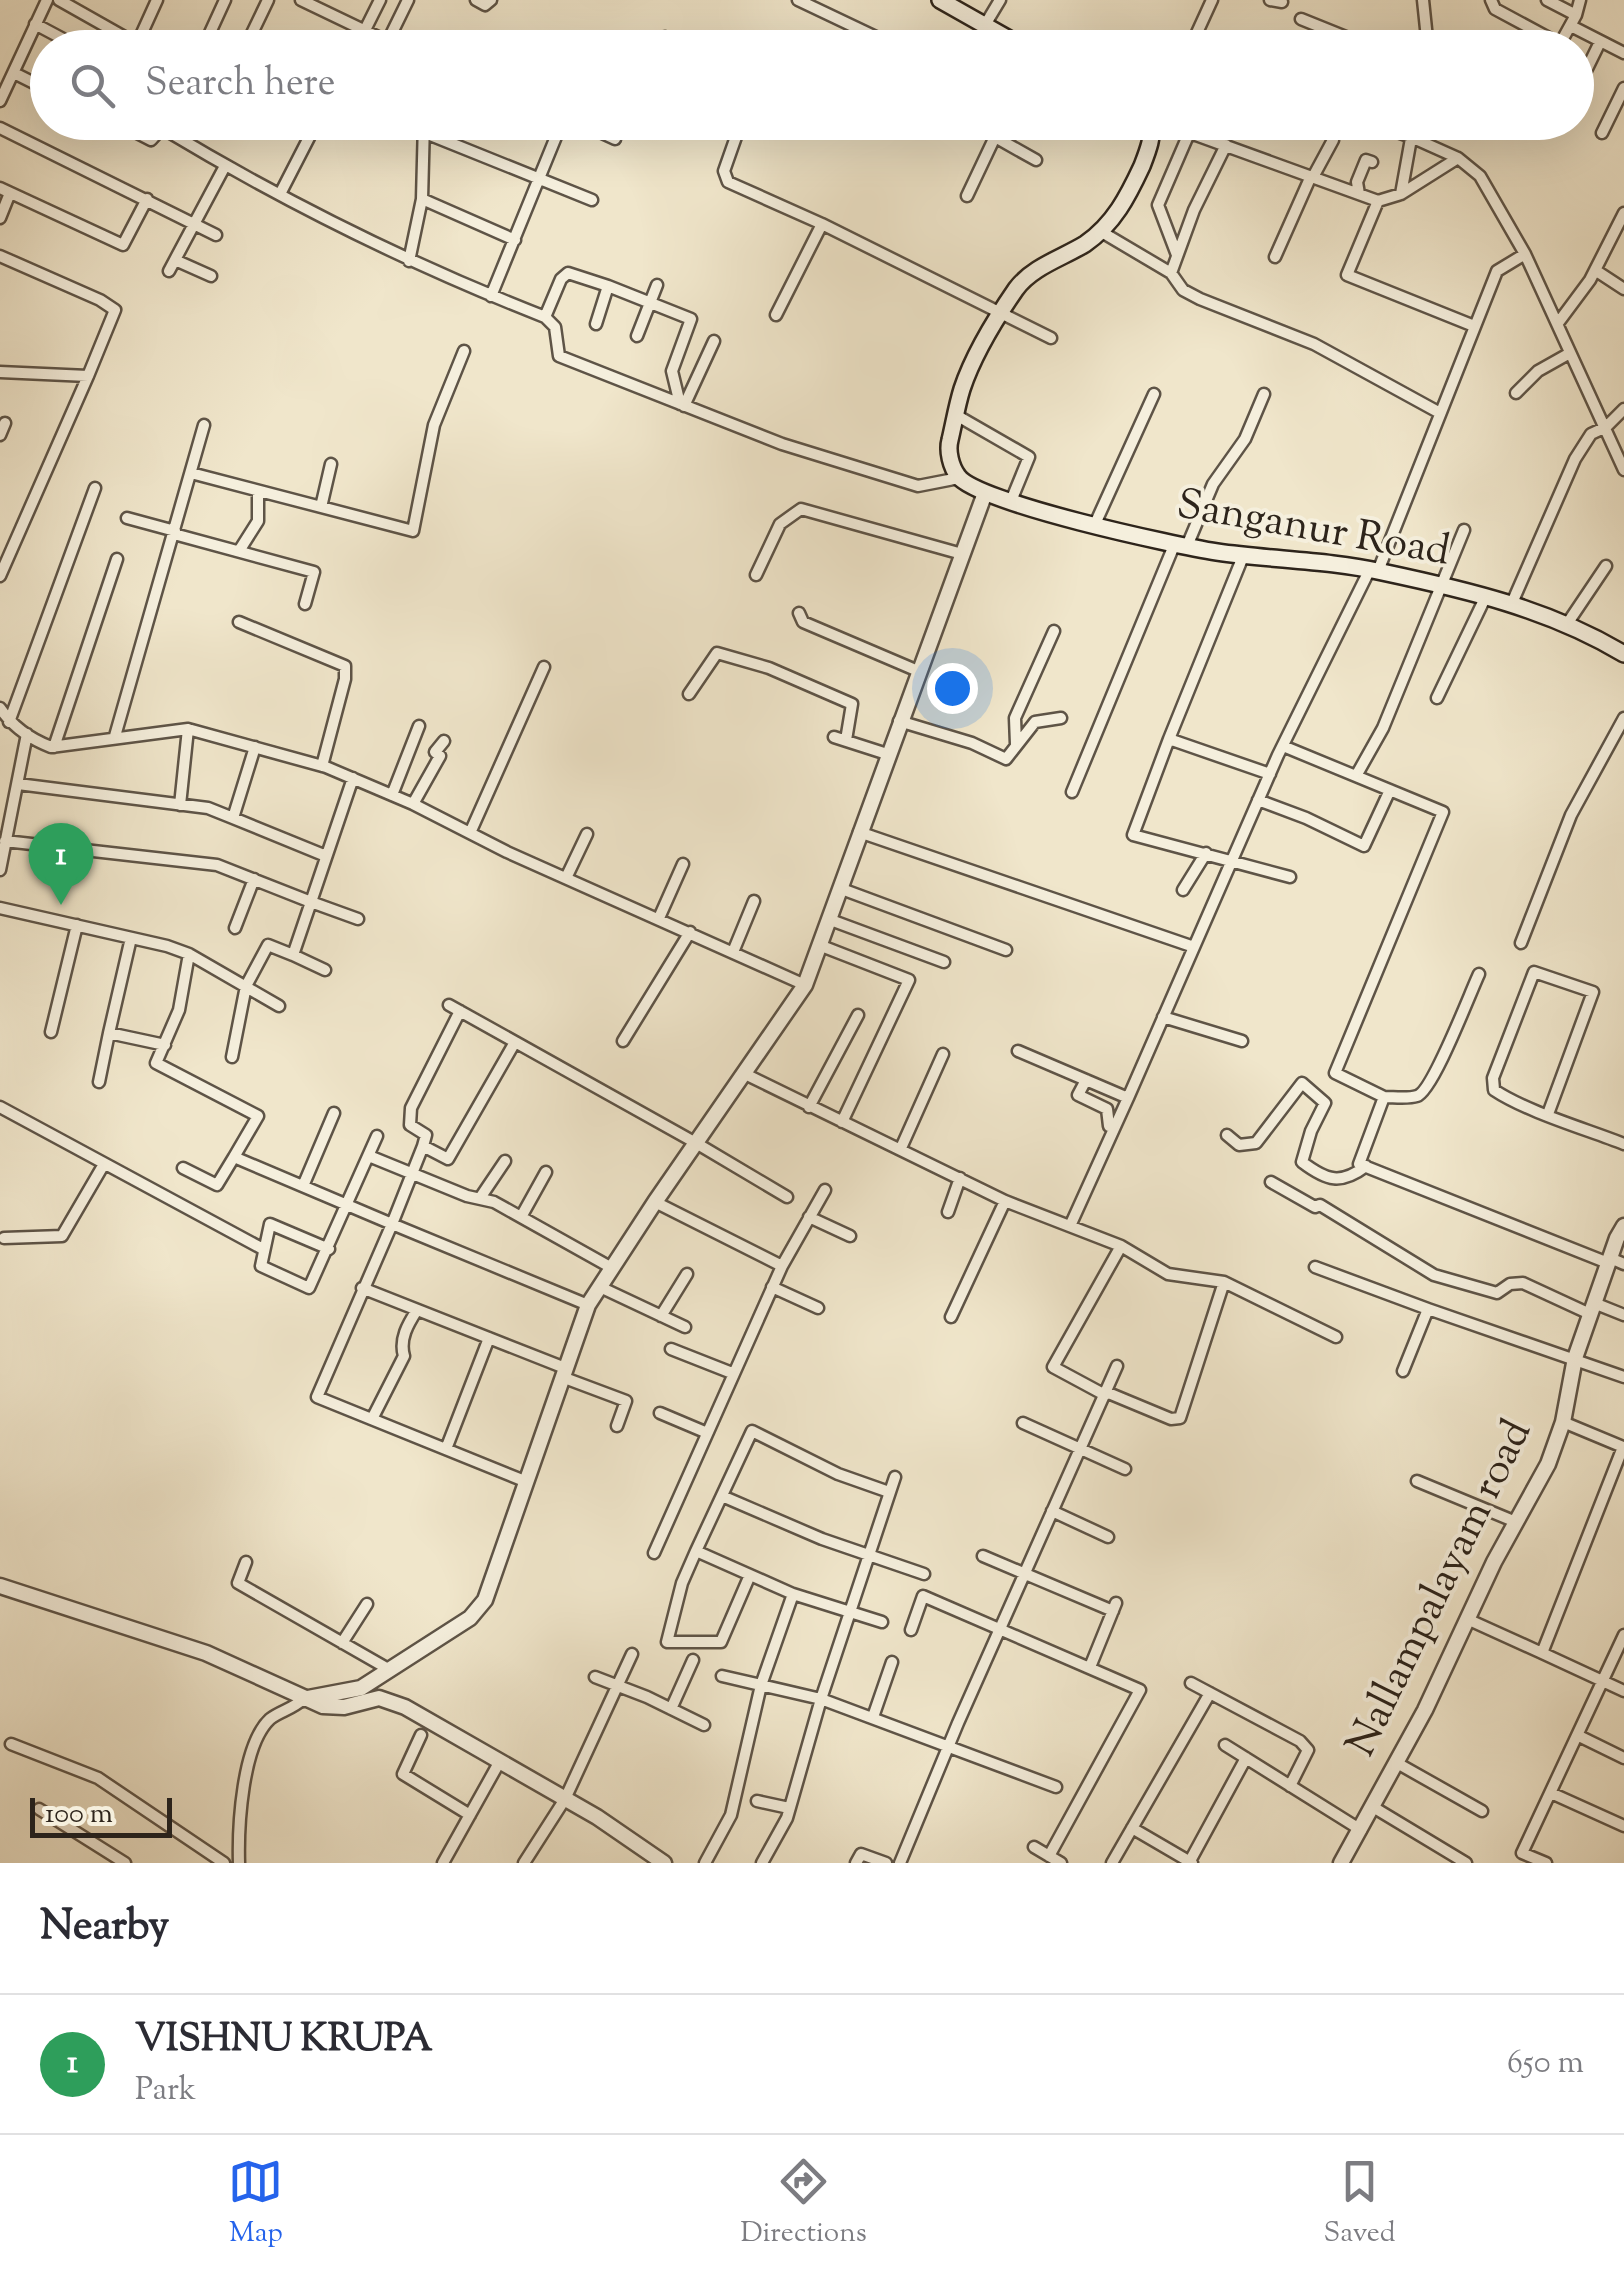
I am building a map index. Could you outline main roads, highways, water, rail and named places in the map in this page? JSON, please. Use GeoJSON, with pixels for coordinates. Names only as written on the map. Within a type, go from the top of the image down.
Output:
{"type":"FeatureCollection","features":[{"type":"Feature","properties":{"kind":"main road"},"geometry":{"type":"LineString","coordinates":[[940,0],[994,30]]}},
{"type":"Feature","properties":{"kind":"main road","name":"Sanganur Road"},"geometry":{"type":"LineString","coordinates":[[1151,140],[1126,202],[1100,231],[1018,286],[1002,314],[962,386],[948,449],[959,478],[984,493],[1181,544],[1374,570],[1512,602],[1567,624],[1624,654]]}},
{"type":"Feature","properties":{"kind":"place","name":"VISHNU KRUPA"},"geometry":{"type":"Point","coordinates":[61,905]}}]}
